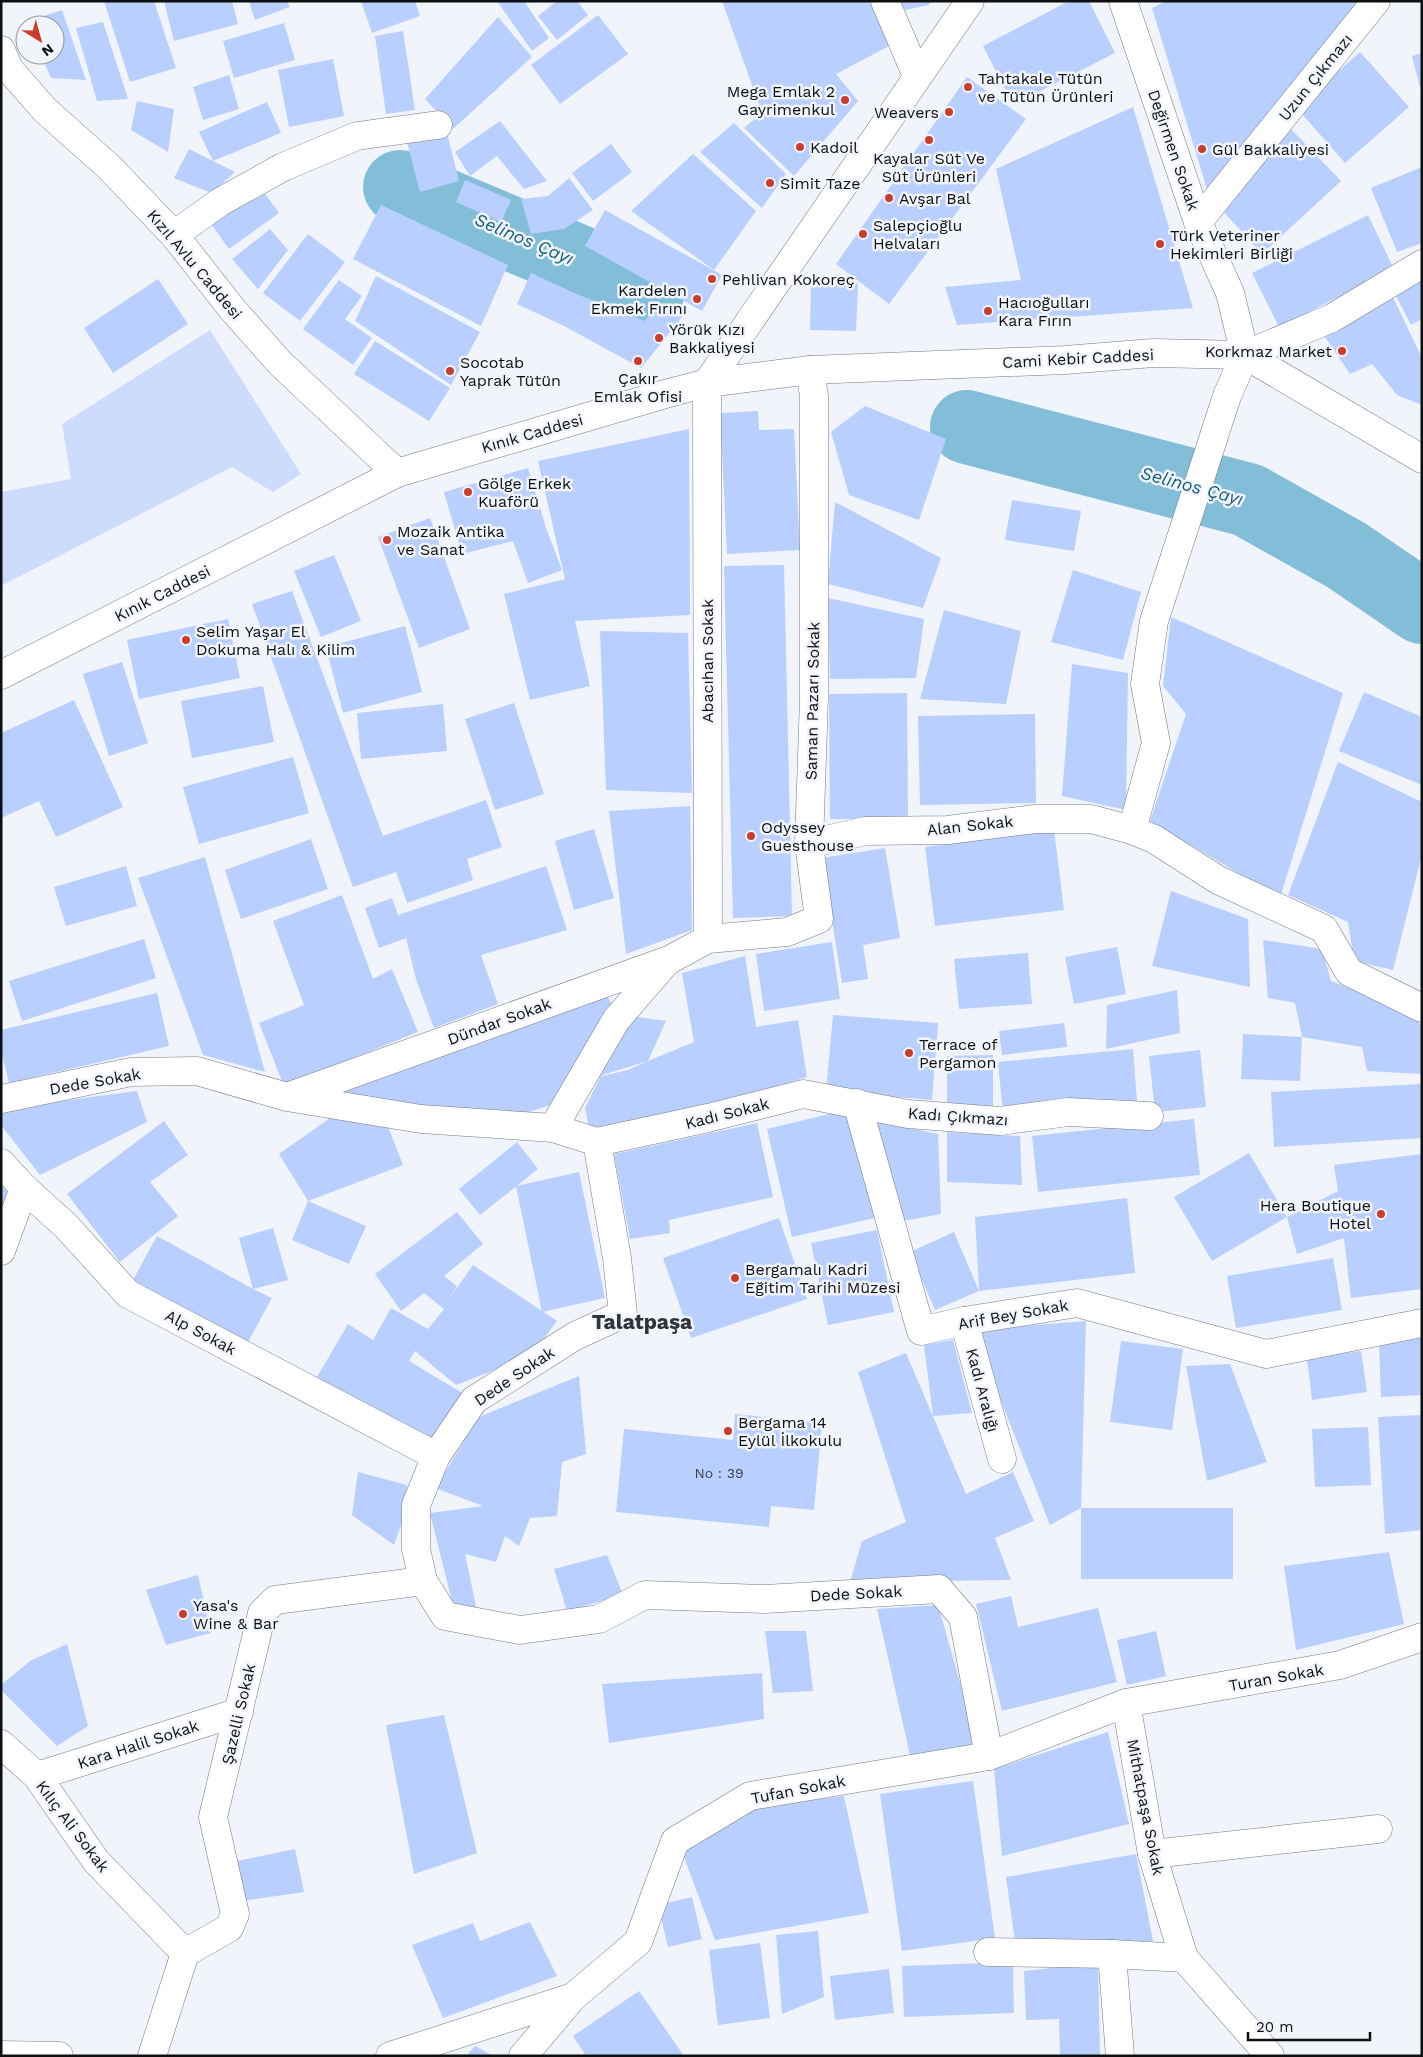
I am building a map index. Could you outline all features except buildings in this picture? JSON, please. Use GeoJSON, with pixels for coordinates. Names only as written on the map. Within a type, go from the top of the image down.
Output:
{"type":"FeatureCollection","features":[{"type":"Feature","properties":{"kind":"street"},"geometry":{"type":"LineString","coordinates":[[885,1],[917,76]]}},
{"type":"Feature","properties":{"kind":"street"},"geometry":{"type":"LineString","coordinates":[[707,383],[970,1]]}},
{"type":"Feature","properties":{"kind":"street","name":"Değirmen Sokak"},"geometry":{"type":"LineString","coordinates":[[1123,1],[1198,222],[1230,293],[1245,355]]}},
{"type":"Feature","properties":{"kind":"street","name":"Uzun Çıkmazı"},"geometry":{"type":"LineString","coordinates":[[1198,222],[1376,1]]}},
{"type":"Feature","properties":{"kind":"street","name":"Kızıl Avlu Caddesi"},"geometry":{"type":"LineString","coordinates":[[1,50],[9,69],[45,110],[109,167],[174,235],[233,310],[280,363],[397,473]]}},
{"type":"Feature","properties":{"kind":"street"},"geometry":{"type":"LineString","coordinates":[[174,235],[220,202],[283,167],[357,136],[438,125]]}},
{"type":"Feature","properties":{"kind":"street"},"geometry":{"type":"LineString","coordinates":[[1132,830],[1156,743],[1145,684],[1154,621],[1227,396],[1245,355],[1332,318],[1422,264]]}},
{"type":"Feature","properties":{"kind":"street","name":"Cami Kebir Caddesi"},"geometry":{"type":"LineString","coordinates":[[707,383],[810,370],[1065,360],[1153,353],[1245,355],[1422,459]]}},
{"type":"Feature","properties":{"kind":"street","name":"Saman Pazarı Sokak"},"geometry":{"type":"LineString","coordinates":[[708,939],[787,932],[819,919],[809,844],[814,659],[814,396],[810,370]]}},
{"type":"Feature","properties":{"kind":"street","name":"Kınık Caddesi"},"geometry":{"type":"LineString","coordinates":[[1,675],[397,473],[707,383]]}},
{"type":"Feature","properties":{"kind":"street","name":"Abacıhan Sokak"},"geometry":{"type":"LineString","coordinates":[[707,383],[708,939]]}},
{"type":"Feature","properties":{"kind":"street","name":"Alan Sokak"},"geometry":{"type":"LineString","coordinates":[[809,844],[865,831],[948,830],[1035,819],[1091,819],[1132,830],[1154,839],[1218,880],[1324,929],[1349,972],[1422,1008]]}},
{"type":"Feature","properties":{"kind":"street","name":"Dündar Sokak"},"geometry":{"type":"LineString","coordinates":[[287,1097],[668,960],[708,939]]}},
{"type":"Feature","properties":{"kind":"street"},"geometry":{"type":"LineString","coordinates":[[553,1128],[616,1020],[668,960]]}},
{"type":"Feature","properties":{"kind":"street","name":"Dede Sokak"},"geometry":{"type":"LineString","coordinates":[[1,1099],[131,1072],[196,1072],[287,1097],[421,1119],[553,1128],[597,1142],[617,1258],[623,1314],[575,1336],[474,1400],[436,1456],[416,1505],[416,1549],[423,1581],[445,1616],[520,1630],[599,1619],[645,1595],[765,1599],[939,1589],[963,1617],[989,1756]]}},
{"type":"Feature","properties":{"kind":"street","name":"Kadı Sokak"},"geometry":{"type":"LineString","coordinates":[[597,1142],[708,1118],[803,1094],[857,1103]]}},
{"type":"Feature","properties":{"kind":"street","name":"Kadı Çıkmazı"},"geometry":{"type":"LineString","coordinates":[[857,1103],[908,1114],[1000,1121],[1068,1112],[1149,1116]]}},
{"type":"Feature","properties":{"kind":"street","name":"Arif Bey Sokak"},"geometry":{"type":"LineString","coordinates":[[857,1103],[921,1331],[964,1321],[1077,1303],[1266,1354],[1422,1323]]}},
{"type":"Feature","properties":{"kind":"street","name":"Alp Sokak"},"geometry":{"type":"LineString","coordinates":[[1,1163],[24,1188],[66,1226],[128,1294],[436,1456]]}},
{"type":"Feature","properties":{"kind":"street"},"geometry":{"type":"LineString","coordinates":[[1,1251],[24,1188]]}},
{"type":"Feature","properties":{"kind":"street","name":"Kadı Aralığı"},"geometry":{"type":"LineString","coordinates":[[964,1321],[1002,1459]]}},
{"type":"Feature","properties":{"kind":"street","name":"Şazelli Sokak"},"geometry":{"type":"LineString","coordinates":[[185,1953],[229,1928],[235,1914],[213,1817],[262,1613],[275,1600],[423,1581]]}},
{"type":"Feature","properties":{"kind":"street","name":"Turan Sokak"},"geometry":{"type":"LineString","coordinates":[[1126,1702],[1340,1665],[1422,1637]]}},
{"type":"Feature","properties":{"kind":"street","name":"Tufan Sokak"},"geometry":{"type":"LineString","coordinates":[[390,2056],[573,1997],[638,1942],[675,1841],[750,1796],[989,1756],[1126,1702]]}},
{"type":"Feature","properties":{"kind":"street","name":"Mithatpaşa Sokak"},"geometry":{"type":"LineString","coordinates":[[1126,1702],[1152,1854],[1184,1958],[1270,2056]]}},
{"type":"Feature","properties":{"kind":"street","name":"Kara Halil Sokak"},"geometry":{"type":"LineString","coordinates":[[37,1776],[239,1712]]}},
{"type":"Feature","properties":{"kind":"street","name":"Kılıç Ali Sokak"},"geometry":{"type":"LineString","coordinates":[[1,1744],[37,1776],[96,1861],[185,1953]]}},
{"type":"Feature","properties":{"kind":"street"},"geometry":{"type":"LineString","coordinates":[[1152,1854],[1378,1829]]}},
{"type":"Feature","properties":{"kind":"street"},"geometry":{"type":"LineString","coordinates":[[988,1952],[1112,1954],[1184,1958]]}},
{"type":"Feature","properties":{"kind":"street"},"geometry":{"type":"LineString","coordinates":[[152,2056],[185,1953]]}},
{"type":"Feature","properties":{"kind":"street"},"geometry":{"type":"LineString","coordinates":[[1112,1954],[1120,2056]]}},
{"type":"Feature","properties":{"kind":"street"},"geometry":{"type":"LineString","coordinates":[[523,2056],[573,1997]]}},
{"type":"Feature","properties":{"kind":"street"},"geometry":{"type":"LineString","coordinates":[[1,2055],[59,2056]]}},
{"type":"Feature","properties":{"kind":"shaded area"},"geometry":{"type":"Polygon","coordinates":[[[210,330],[301,474],[273,492],[232,467],[1,586],[1,492],[71,479],[62,424],[210,330]]]}},
{"type":"Feature","properties":{"kind":"waterway","name":"Selinos Çayı"},"geometry":{"type":"LineString","coordinates":[[400,187],[648,291]]}},
{"type":"Feature","properties":{"kind":"waterway","name":"Selinos Çayı"},"geometry":{"type":"LineString","coordinates":[[967,427],[1248,500],[1346,555],[1422,607]]}},
{"type":"Feature","properties":{"kind":"place","name":"Tahtakale Tütün ve Tütün Ürünleri"},"geometry":{"type":"Point","coordinates":[968,87]}},
{"type":"Feature","properties":{"kind":"place","name":"Mega Emlak 2 Gayrimenkul"},"geometry":{"type":"Point","coordinates":[845,100]}},
{"type":"Feature","properties":{"kind":"place","name":"Weavers"},"geometry":{"type":"Point","coordinates":[949,112]}},
{"type":"Feature","properties":{"kind":"place","name":"Kayalar Süt Ve Süt Ürünleri"},"geometry":{"type":"Point","coordinates":[929,140]}},
{"type":"Feature","properties":{"kind":"place","name":"Kadoil"},"geometry":{"type":"Point","coordinates":[800,147]}},
{"type":"Feature","properties":{"kind":"place","name":"Gül Bakkaliyesi"},"geometry":{"type":"Point","coordinates":[1202,149]}},
{"type":"Feature","properties":{"kind":"place","name":"Simit Taze"},"geometry":{"type":"Point","coordinates":[770,183]}},
{"type":"Feature","properties":{"kind":"place","name":"Avşar Bal"},"geometry":{"type":"Point","coordinates":[889,198]}},
{"type":"Feature","properties":{"kind":"place","name":"Salepçioğlu Helvaları"},"geometry":{"type":"Point","coordinates":[863,234]}},
{"type":"Feature","properties":{"kind":"place","name":"Türk Veteriner Hekimleri Birliği"},"geometry":{"type":"Point","coordinates":[1160,244]}},
{"type":"Feature","properties":{"kind":"place","name":"Pehlivan Kokoreç"},"geometry":{"type":"Point","coordinates":[712,279]}},
{"type":"Feature","properties":{"kind":"place","name":"Kardelen Ekmek Fırını"},"geometry":{"type":"Point","coordinates":[697,299]}},
{"type":"Feature","properties":{"kind":"place","name":"Hacıoğulları Kara Fırın"},"geometry":{"type":"Point","coordinates":[988,311]}},
{"type":"Feature","properties":{"kind":"place","name":"Yörük Kızı Bakkaliyesi"},"geometry":{"type":"Point","coordinates":[659,338]}},
{"type":"Feature","properties":{"kind":"place","name":"Korkmaz Market"},"geometry":{"type":"Point","coordinates":[1342,351]}},
{"type":"Feature","properties":{"kind":"place","name":"Çakır Emlak Ofisi"},"geometry":{"type":"Point","coordinates":[638,361]}},
{"type":"Feature","properties":{"kind":"place","name":"Socotab Yaprak Tütün"},"geometry":{"type":"Point","coordinates":[450,371]}},
{"type":"Feature","properties":{"kind":"place","name":"Gölge Erkek Kuaförü"},"geometry":{"type":"Point","coordinates":[468,492]}},
{"type":"Feature","properties":{"kind":"place","name":"Mozaik Antika ve Sanat"},"geometry":{"type":"Point","coordinates":[387,540]}},
{"type":"Feature","properties":{"kind":"place","name":"Selim Yaşar El Dokuma Halı & Kilim"},"geometry":{"type":"Point","coordinates":[186,640]}},
{"type":"Feature","properties":{"kind":"place","name":"Odyssey Guesthouse"},"geometry":{"type":"Point","coordinates":[751,836]}},
{"type":"Feature","properties":{"kind":"place","name":"Terrace of Pergamon"},"geometry":{"type":"Point","coordinates":[909,1053]}},
{"type":"Feature","properties":{"kind":"place","name":"Hera Boutique Hotel"},"geometry":{"type":"Point","coordinates":[1381,1214]}},
{"type":"Feature","properties":{"kind":"place","name":"Bergamalı Kadri Eğitim Tarihi Müzesi"},"geometry":{"type":"Point","coordinates":[735,1278]}},
{"type":"Feature","properties":{"kind":"place","name":"Bergama 14 Eylül İlkokulu"},"geometry":{"type":"Point","coordinates":[728,1431]}},
{"type":"Feature","properties":{"kind":"place","name":"Yasa's Wine & Bar"},"geometry":{"type":"Point","coordinates":[183,1614]}},
{"type":"Feature","properties":{"kind":"district","name":"Talatpaşa"},"geometry":{"type":"Point","coordinates":[642,1322]}}]}
